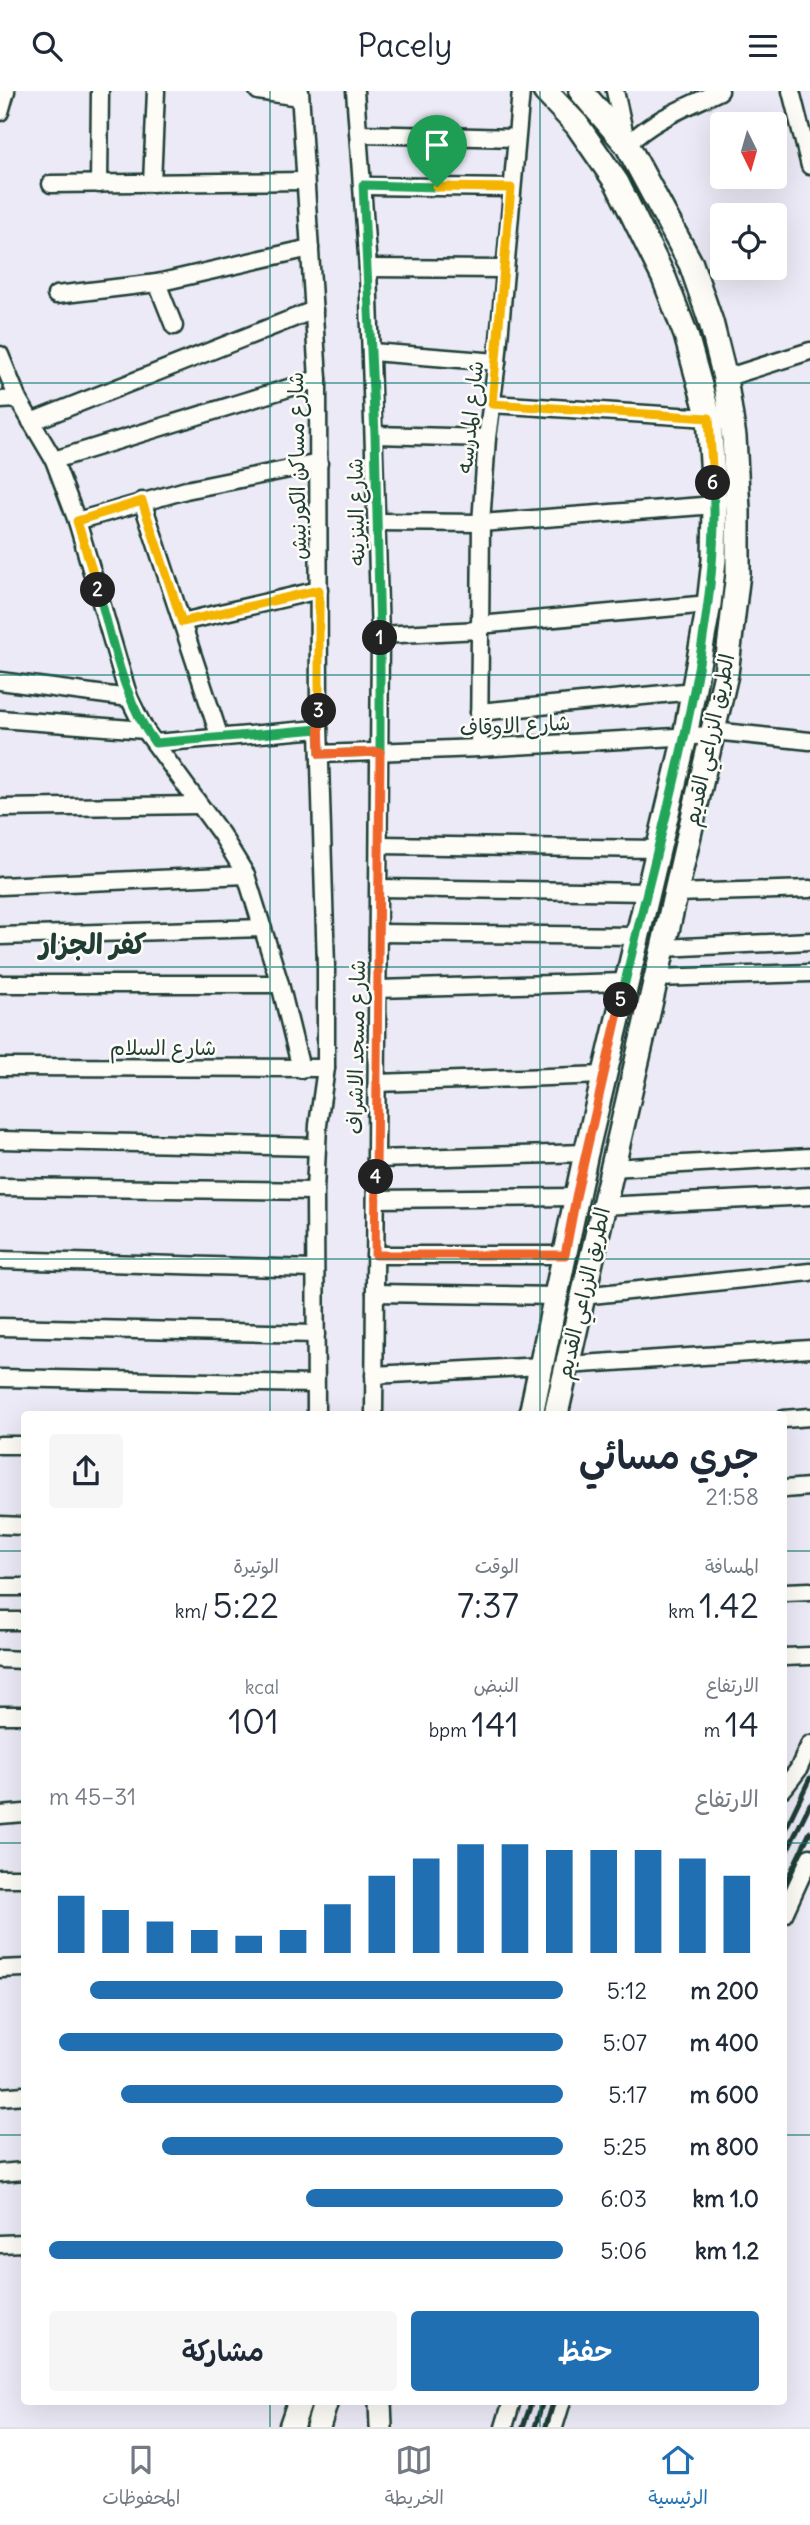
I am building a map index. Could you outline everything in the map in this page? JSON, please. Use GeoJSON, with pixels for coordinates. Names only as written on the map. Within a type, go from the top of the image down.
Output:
{"type":"FeatureCollection","features":[{"type":"Feature","properties":{"kind":"main road","name":"الطريق الزراعي القديم"},"geometry":{"type":"LineString","coordinates":[[532,1411],[586,1153],[685,737],[709,604],[714,560],[715,505],[709,418],[686,335],[664,278],[617,183],[577,125],[545,91]]}},
{"type":"Feature","properties":{"kind":"main road","name":"الطريق الزراعي القديم"},"geometry":{"type":"LineString","coordinates":[[557,1411],[726,674],[738,573],[734,437],[725,378],[711,322],[691,264],[627,145],[581,91]]}},
{"type":"Feature","properties":{"kind":"main road"},"geometry":{"type":"LineString","coordinates":[[647,243],[664,243],[673,228]]}},
{"type":"Feature","properties":{"kind":"main road"},"geometry":{"type":"LineString","coordinates":[[664,278],[673,268],[691,264]]}},
{"type":"Feature","properties":{"kind":"main road"},"geometry":{"type":"LineString","coordinates":[[290,2427],[298,2405]]}},
{"type":"Feature","properties":{"kind":"main road"},"geometry":{"type":"LineString","coordinates":[[318,2427],[325,2405]]}},
{"type":"Feature","properties":{"kind":"street"},"geometry":{"type":"LineString","coordinates":[[99,184],[100,91]]}},
{"type":"Feature","properties":{"kind":"street"},"geometry":{"type":"LineString","coordinates":[[152,183],[156,91]]}},
{"type":"Feature","properties":{"kind":"street"},"geometry":{"type":"LineString","coordinates":[[257,91],[300,94]]}},
{"type":"Feature","properties":{"kind":"street","name":"شارع البنزينه"},"geometry":{"type":"LineString","coordinates":[[355,91],[368,268],[375,435],[380,635],[379,933]]}},
{"type":"Feature","properties":{"kind":"street","name":"شارع المدرسه"},"geometry":{"type":"LineString","coordinates":[[479,748],[481,523],[521,91]]}},
{"type":"Feature","properties":{"kind":"street"},"geometry":{"type":"LineString","coordinates":[[615,91],[627,145],[660,119],[720,91]]}},
{"type":"Feature","properties":{"kind":"street"},"geometry":{"type":"LineString","coordinates":[[791,91],[810,166]]}},
{"type":"Feature","properties":{"kind":"street","name":"شارع مساكن الكورنيش"},"geometry":{"type":"LineString","coordinates":[[300,94],[318,379],[319,729],[327,967]]}},
{"type":"Feature","properties":{"kind":"street"},"geometry":{"type":"LineString","coordinates":[[359,134],[516,138]]}},
{"type":"Feature","properties":{"kind":"street"},"geometry":{"type":"LineString","coordinates":[[51,184],[305,181]]}},
{"type":"Feature","properties":{"kind":"street"},"geometry":{"type":"LineString","coordinates":[[363,185],[511,188]]}},
{"type":"Feature","properties":{"kind":"street"},"geometry":{"type":"LineString","coordinates":[[56,295],[157,283],[310,248]]}},
{"type":"Feature","properties":{"kind":"street"},"geometry":{"type":"LineString","coordinates":[[368,268],[505,269]]}},
{"type":"Feature","properties":{"kind":"street"},"geometry":{"type":"LineString","coordinates":[[157,283],[174,326]]}},
{"type":"Feature","properties":{"kind":"street"},"geometry":{"type":"LineString","coordinates":[[31,422],[314,310]]}},
{"type":"Feature","properties":{"kind":"street"},"geometry":{"type":"LineString","coordinates":[[725,378],[810,351]]}},
{"type":"Feature","properties":{"kind":"street"},"geometry":{"type":"LineString","coordinates":[[372,352],[497,362]]}},
{"type":"Feature","properties":{"kind":"street"},"geometry":{"type":"LineString","coordinates":[[0,355],[18,399],[54,460],[77,521],[130,698],[145,730],[221,834],[246,875],[280,984],[301,1069]]}},
{"type":"Feature","properties":{"kind":"street"},"geometry":{"type":"LineString","coordinates":[[54,460],[318,379]]}},
{"type":"Feature","properties":{"kind":"street"},"geometry":{"type":"LineString","coordinates":[[0,400],[18,399]]}},
{"type":"Feature","properties":{"kind":"street"},"geometry":{"type":"LineString","coordinates":[[492,404],[709,418]]}},
{"type":"Feature","properties":{"kind":"street"},"geometry":{"type":"LineString","coordinates":[[375,435],[487,438]]}},
{"type":"Feature","properties":{"kind":"street"},"geometry":{"type":"LineString","coordinates":[[77,521],[230,479],[320,463]]}},
{"type":"Feature","properties":{"kind":"street"},"geometry":{"type":"LineString","coordinates":[[142,501],[220,738]]}},
{"type":"Feature","properties":{"kind":"street"},"geometry":{"type":"LineString","coordinates":[[377,522],[481,523],[715,505]]}},
{"type":"Feature","properties":{"kind":"street"},"geometry":{"type":"LineString","coordinates":[[182,622],[319,590]]}},
{"type":"Feature","properties":{"kind":"street"},"geometry":{"type":"LineString","coordinates":[[380,635],[479,628],[709,604]]}},
{"type":"Feature","properties":{"kind":"street"},"geometry":{"type":"LineString","coordinates":[[0,681],[130,698]]}},
{"type":"Feature","properties":{"kind":"street"},"geometry":{"type":"LineString","coordinates":[[479,712],[694,691]]}},
{"type":"Feature","properties":{"kind":"street"},"geometry":{"type":"LineString","coordinates":[[0,719],[145,730]]}},
{"type":"Feature","properties":{"kind":"street"},"geometry":{"type":"LineString","coordinates":[[155,743],[319,729]]}},
{"type":"Feature","properties":{"kind":"street","name":"شارع الاوقاف"},"geometry":{"type":"LineString","coordinates":[[320,754],[685,737],[712,733],[810,741]]}},
{"type":"Feature","properties":{"kind":"street"},"geometry":{"type":"LineString","coordinates":[[0,808],[198,804]]}},
{"type":"Feature","properties":{"kind":"street"},"geometry":{"type":"LineString","coordinates":[[380,845],[657,849]]}},
{"type":"Feature","properties":{"kind":"street"},"geometry":{"type":"LineString","coordinates":[[0,886],[246,875]]}},
{"type":"Feature","properties":{"kind":"street"},"geometry":{"type":"LineString","coordinates":[[380,888],[648,892]]}},
{"type":"Feature","properties":{"kind":"street"},"geometry":{"type":"LineString","coordinates":[[675,893],[810,889]]}},
{"type":"Feature","properties":{"kind":"street"},"geometry":{"type":"LineString","coordinates":[[0,936],[263,928]]}},
{"type":"Feature","properties":{"kind":"street"},"geometry":{"type":"LineString","coordinates":[[379,933],[636,936]]}},
{"type":"Feature","properties":{"kind":"street","name":"شارع مسجد الاشراف"},"geometry":{"type":"LineString","coordinates":[[374,1411],[379,933]]}},
{"type":"Feature","properties":{"kind":"street"},"geometry":{"type":"LineString","coordinates":[[663,948],[810,940]]}},
{"type":"Feature","properties":{"kind":"street","name":"شارع مسجد الاشراف"},"geometry":{"type":"LineString","coordinates":[[316,1411],[315,1191],[321,1098],[326,1068],[327,967]]}},
{"type":"Feature","properties":{"kind":"street"},"geometry":{"type":"LineString","coordinates":[[656,978],[810,973]]}},
{"type":"Feature","properties":{"kind":"street"},"geometry":{"type":"LineString","coordinates":[[378,989],[625,982]]}},
{"type":"Feature","properties":{"kind":"street"},"geometry":{"type":"LineString","coordinates":[[0,984],[280,984]]}},
{"type":"Feature","properties":{"kind":"street","name":"شارع السلام"},"geometry":{"type":"LineString","coordinates":[[0,1067],[326,1068]]}},
{"type":"Feature","properties":{"kind":"street"},"geometry":{"type":"LineString","coordinates":[[377,1083],[604,1075]]}},
{"type":"Feature","properties":{"kind":"street"},"geometry":{"type":"LineString","coordinates":[[0,1140],[317,1147]]}},
{"type":"Feature","properties":{"kind":"street"},"geometry":{"type":"LineString","coordinates":[[376,1160],[586,1153]]}},
{"type":"Feature","properties":{"kind":"street"},"geometry":{"type":"LineString","coordinates":[[611,1168],[810,1157]]}},
{"type":"Feature","properties":{"kind":"street"},"geometry":{"type":"LineString","coordinates":[[0,1187],[315,1191]]}},
{"type":"Feature","properties":{"kind":"street"},"geometry":{"type":"LineString","coordinates":[[602,1206],[810,1196]]}},
{"type":"Feature","properties":{"kind":"street"},"geometry":{"type":"LineString","coordinates":[[376,1199],[576,1197]]}},
{"type":"Feature","properties":{"kind":"street"},"geometry":{"type":"LineString","coordinates":[[375,1255],[565,1255]]}},
{"type":"Feature","properties":{"kind":"street"},"geometry":{"type":"LineString","coordinates":[[0,1260],[314,1269]]}},
{"type":"Feature","properties":{"kind":"street"},"geometry":{"type":"LineString","coordinates":[[582,1296],[810,1272]]}},
{"type":"Feature","properties":{"kind":"street"},"geometry":{"type":"LineString","coordinates":[[375,1293],[556,1296]]}},
{"type":"Feature","properties":{"kind":"street"},"geometry":{"type":"LineString","coordinates":[[0,1327],[316,1335]]}},
{"type":"Feature","properties":{"kind":"street"},"geometry":{"type":"LineString","coordinates":[[566,1365],[810,1349]]}},
{"type":"Feature","properties":{"kind":"street"},"geometry":{"type":"LineString","coordinates":[[374,1375],[541,1366]]}},
{"type":"Feature","properties":{"kind":"street"},"geometry":{"type":"LineString","coordinates":[[0,1378],[315,1384]]}},
{"type":"Feature","properties":{"kind":"street"},"geometry":{"type":"LineString","coordinates":[[787,1419],[810,1417]]}},
{"type":"Feature","properties":{"kind":"street"},"geometry":{"type":"LineString","coordinates":[[0,1445],[21,1445]]}},
{"type":"Feature","properties":{"kind":"street"},"geometry":{"type":"LineString","coordinates":[[787,1489],[810,1487]]}},
{"type":"Feature","properties":{"kind":"street"},"geometry":{"type":"LineString","coordinates":[[0,1525],[21,1526]]}},
{"type":"Feature","properties":{"kind":"street"},"geometry":{"type":"LineString","coordinates":[[0,1587],[21,1587]]}},
{"type":"Feature","properties":{"kind":"street"},"geometry":{"type":"LineString","coordinates":[[787,1592],[810,1591]]}},
{"type":"Feature","properties":{"kind":"street"},"geometry":{"type":"LineString","coordinates":[[0,1621],[21,1621]]}},
{"type":"Feature","properties":{"kind":"street"},"geometry":{"type":"LineString","coordinates":[[787,1657],[810,1656]]}},
{"type":"Feature","properties":{"kind":"street"},"geometry":{"type":"LineString","coordinates":[[0,1659],[21,1660]]}},
{"type":"Feature","properties":{"kind":"street"},"geometry":{"type":"LineString","coordinates":[[0,1715],[21,1715]]}},
{"type":"Feature","properties":{"kind":"street"},"geometry":{"type":"LineString","coordinates":[[787,1784],[798,1770],[810,1744]]}},
{"type":"Feature","properties":{"kind":"street"},"geometry":{"type":"LineString","coordinates":[[0,1815],[21,1814]]}},
{"type":"Feature","properties":{"kind":"street"},"geometry":{"type":"LineString","coordinates":[[787,1907],[810,1857]]}},
{"type":"Feature","properties":{"kind":"street"},"geometry":{"type":"LineString","coordinates":[[0,1878],[21,1878]]}},
{"type":"Feature","properties":{"kind":"street"},"geometry":{"type":"LineString","coordinates":[[0,1969],[21,1968]]}},
{"type":"Feature","properties":{"kind":"street"},"geometry":{"type":"LineString","coordinates":[[0,2097],[21,2095]]}},
{"type":"Feature","properties":{"kind":"street"},"geometry":{"type":"LineString","coordinates":[[0,2172],[21,2171]]}},
{"type":"Feature","properties":{"kind":"street"},"geometry":{"type":"LineString","coordinates":[[0,2244],[21,2243]]}},
{"type":"Feature","properties":{"kind":"street"},"geometry":{"type":"LineString","coordinates":[[380,2405],[381,2427]]}},
{"type":"Feature","properties":{"kind":"street"},"geometry":{"type":"LineString","coordinates":[[504,2427],[511,2405]]}},
{"type":"Feature","properties":{"kind":"street"},"geometry":{"type":"LineString","coordinates":[[554,2427],[561,2405]]}},
{"type":"Feature","properties":{"kind":"railway"},"geometry":{"type":"LineString","coordinates":[[787,1826],[810,1778]]}},
{"type":"Feature","properties":{"kind":"railway"},"geometry":{"type":"LineString","coordinates":[[787,1851],[810,1804]]}},
{"type":"Feature","properties":{"kind":"railway"},"geometry":{"type":"LineString","coordinates":[[787,1880],[810,1832]]}},
{"type":"Feature","properties":{"kind":"railway"},"geometry":{"type":"LineString","coordinates":[[523,2427],[531,2405]]}},
{"type":"Feature","properties":{"kind":"railway"},"geometry":{"type":"LineString","coordinates":[[535,2427],[542,2405]]}},
{"type":"Feature","properties":{"kind":"railway"},"geometry":{"type":"LineString","coordinates":[[546,2427],[553,2405]]}},
{"type":"Feature","properties":{"kind":"district","name":"كفر الجزار"},"geometry":{"type":"Point","coordinates":[93,944]}},
{"type":"Feature","properties":{"kind":"route"},"geometry":{"type":"LineString","coordinates":[[437,187],[363,185],[375,435],[380,752],[320,754],[319,729],[155,743],[145,730],[130,698],[77,521],[142,501],[182,622],[319,590],[320,754],[380,752],[375,1255],[565,1255],[625,982],[685,737],[709,604],[714,560],[715,505],[709,418],[492,404],[511,188],[437,187]]}}]}
